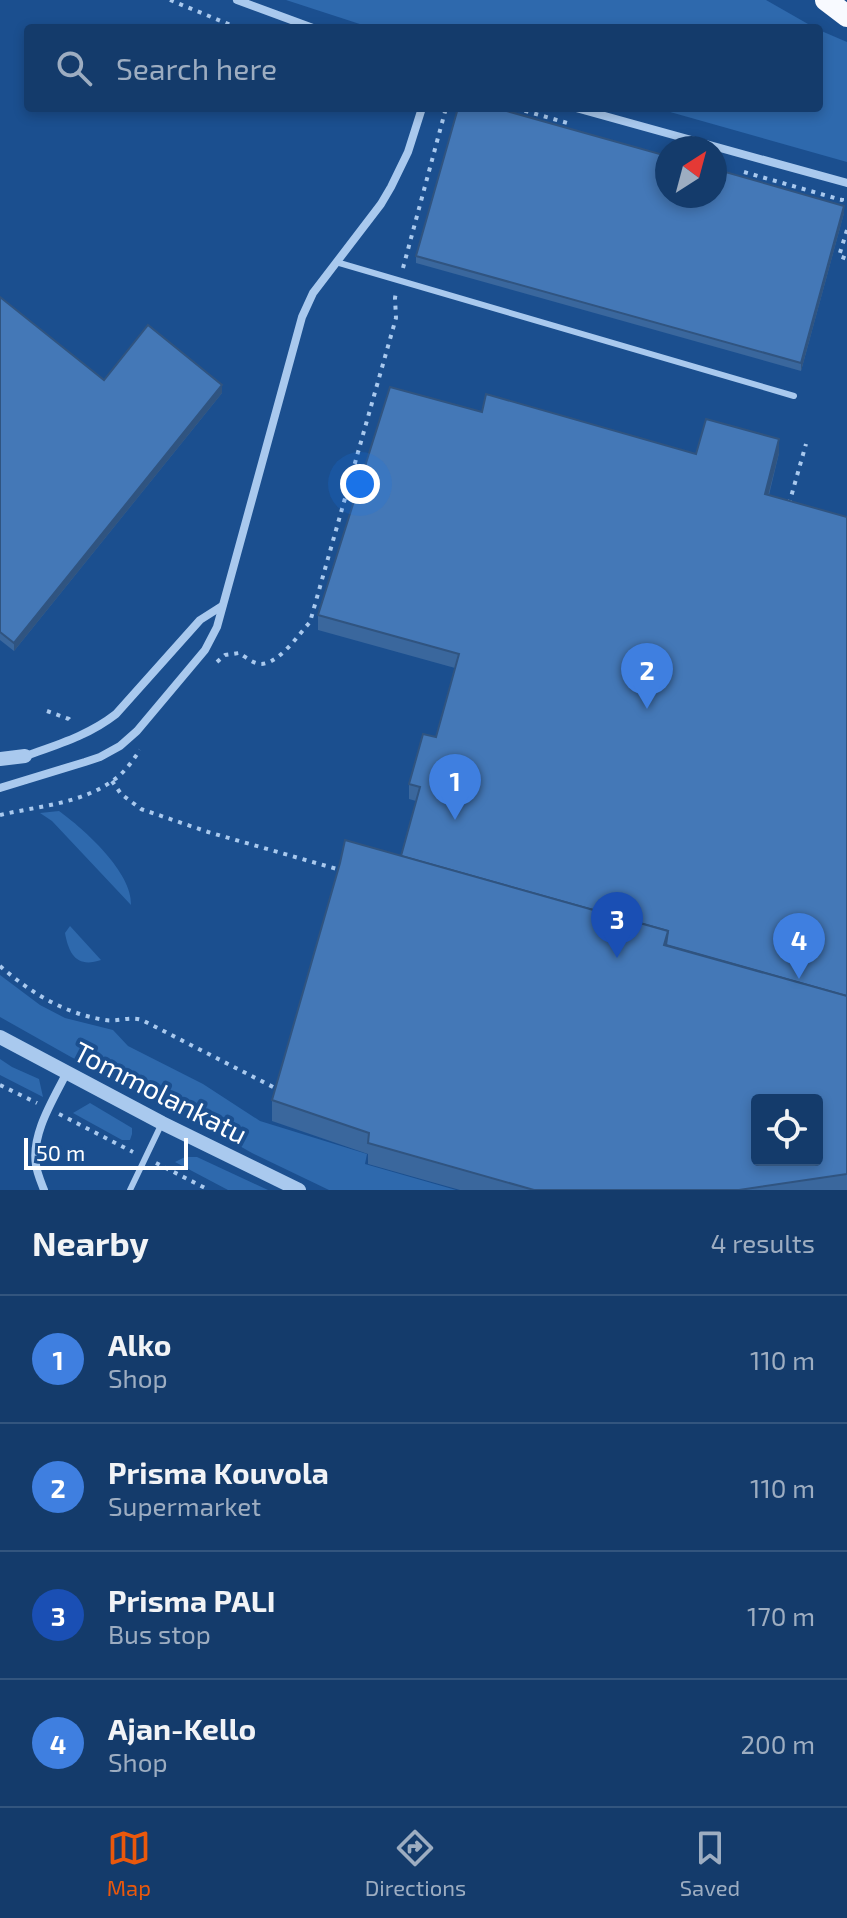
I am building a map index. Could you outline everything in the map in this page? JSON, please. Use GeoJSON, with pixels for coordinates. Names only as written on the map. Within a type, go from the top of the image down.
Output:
{"type":"FeatureCollection","features":[{"type":"Feature","properties":{"kind":"highway"},"geometry":{"type":"LineString","coordinates":[[826,0],[847,16]]}},
{"type":"Feature","properties":{"kind":"street"},"geometry":{"type":"LineString","coordinates":[[237,0],[302,24]]}},
{"type":"Feature","properties":{"kind":"street"},"geometry":{"type":"LineString","coordinates":[[0,788],[100,757],[120,746],[137,731],[205,650],[217,627],[302,317],[313,293],[391,187],[408,152],[421,112]]}},
{"type":"Feature","properties":{"kind":"street"},"geometry":{"type":"LineString","coordinates":[[590,112],[847,183]]}},
{"type":"Feature","properties":{"kind":"street"},"geometry":{"type":"LineString","coordinates":[[0,767],[83,736],[109,720],[130,701],[200,620],[222,606]]}},
{"type":"Feature","properties":{"kind":"street"},"geometry":{"type":"LineString","coordinates":[[0,759],[25,756]]}},
{"type":"Feature","properties":{"kind":"street","name":"Tommolankatu"},"geometry":{"type":"LineString","coordinates":[[0,1037],[66,1074],[299,1190]]}},
{"type":"Feature","properties":{"kind":"street"},"geometry":{"type":"LineString","coordinates":[[44,1190],[36,1165],[35,1149],[66,1074]]}},
{"type":"Feature","properties":{"kind":"lane"},"geometry":{"type":"LineString","coordinates":[[336,262],[794,396]]}},
{"type":"Feature","properties":{"kind":"lane"},"geometry":{"type":"LineString","coordinates":[[130,1190],[162,1123]]}},
{"type":"Feature","properties":{"kind":"path"},"geometry":{"type":"LineString","coordinates":[[170,0],[228,24]]}},
{"type":"Feature","properties":{"kind":"path"},"geometry":{"type":"LineString","coordinates":[[402,270],[445,112]]}},
{"type":"Feature","properties":{"kind":"path"},"geometry":{"type":"LineString","coordinates":[[847,230],[839,256],[847,259]]}},
{"type":"Feature","properties":{"kind":"path"},"geometry":{"type":"LineString","coordinates":[[210,667],[225,655],[239,653],[255,663],[275,660],[310,622],[396,318],[395,298]]}},
{"type":"Feature","properties":{"kind":"path"},"geometry":{"type":"LineString","coordinates":[[788,506],[806,444]]}},
{"type":"Feature","properties":{"kind":"path"},"geometry":{"type":"LineString","coordinates":[[794,485],[800,487]]}},
{"type":"Feature","properties":{"kind":"path"},"geometry":{"type":"LineString","coordinates":[[0,815],[47,807],[85,795],[117,778],[146,743]]}},
{"type":"Feature","properties":{"kind":"path"},"geometry":{"type":"LineString","coordinates":[[112,781],[121,794],[141,809],[208,832],[358,875]]}},
{"type":"Feature","properties":{"kind":"path"},"geometry":{"type":"LineString","coordinates":[[0,966],[42,998],[74,1013],[109,1021],[142,1020],[281,1091]]}},
{"type":"Feature","properties":{"kind":"path"},"geometry":{"type":"LineString","coordinates":[[0,1085],[209,1190]]}},
{"type":"Feature","properties":{"kind":"shaded area"},"geometry":{"type":"Polygon","coordinates":[[[286,0],[766,0],[808,24],[360,24],[286,0]]]}},
{"type":"Feature","properties":{"kind":"shaded area"},"geometry":{"type":"Polygon","coordinates":[[[823,32],[847,42],[847,162],[670,112],[823,112],[823,32]]]}},
{"type":"Feature","properties":{"kind":"shaded area"},"geometry":{"type":"Polygon","coordinates":[[[59,811],[93,840],[116,866],[130,893],[131,905],[52,821],[40,813],[59,811]]]}},
{"type":"Feature","properties":{"kind":"shaded area"},"geometry":{"type":"Polygon","coordinates":[[[70,926],[101,960],[86,962],[76,958],[65,933],[70,926]]]}},
{"type":"Feature","properties":{"kind":"shaded area"},"geometry":{"type":"Polygon","coordinates":[[[0,975],[40,1005],[65,1018],[113,1030],[128,1046],[203,1084],[260,1121],[367,1154],[365,1164],[456,1190],[329,1190],[252,1153],[0,1017],[0,975]]]}},
{"type":"Feature","properties":{"kind":"shaded area"},"geometry":{"type":"Polygon","coordinates":[[[0,1059],[39,1079],[43,1097],[0,1075],[0,1059]]]}},
{"type":"Feature","properties":{"kind":"shaded area"},"geometry":{"type":"Polygon","coordinates":[[[90,1103],[132,1128],[130,1140],[122,1140],[73,1113],[90,1103]]]}},
{"type":"Feature","properties":{"kind":"shaded area"},"geometry":{"type":"Polygon","coordinates":[[[185,1157],[197,1157],[268,1190],[228,1190],[175,1162],[185,1157]]]}},
{"type":"Feature","properties":{"kind":"building"},"geometry":{"type":"Polygon","coordinates":[[[457,112],[510,112],[655,153],[655,208],[727,208],[727,172],[844,206],[801,363],[416,256],[457,112]]]}},
{"type":"Feature","properties":{"kind":"building"},"geometry":{"type":"Polygon","coordinates":[[[0,297],[104,380],[148,325],[222,385],[14,643],[0,632],[0,297]]]}},
{"type":"Feature","properties":{"kind":"building"},"geometry":{"type":"Polygon","coordinates":[[[390,387],[482,412],[486,394],[696,454],[706,419],[779,439],[765,494],[847,517],[847,996],[666,945],[668,931],[401,856],[420,787],[409,784],[423,734],[436,737],[459,654],[318,615],[390,387]]]}},
{"type":"Feature","properties":{"kind":"building"},"geometry":{"type":"Polygon","coordinates":[[[345,840],[668,931],[664,945],[847,996],[847,1174],[739,1190],[534,1190],[368,1143],[369,1133],[272,1100],[345,840]]]}},
{"type":"Feature","properties":{"kind":"place","name":"Prisma Kouvola"},"geometry":{"type":"Point","coordinates":[647,709]}},
{"type":"Feature","properties":{"kind":"place","name":"Alko"},"geometry":{"type":"Point","coordinates":[455,820]}},
{"type":"Feature","properties":{"kind":"place","name":"Prisma PALI"},"geometry":{"type":"Point","coordinates":[617,958]}},
{"type":"Feature","properties":{"kind":"place","name":"Ajan-Kello"},"geometry":{"type":"Point","coordinates":[799,979]}}]}
